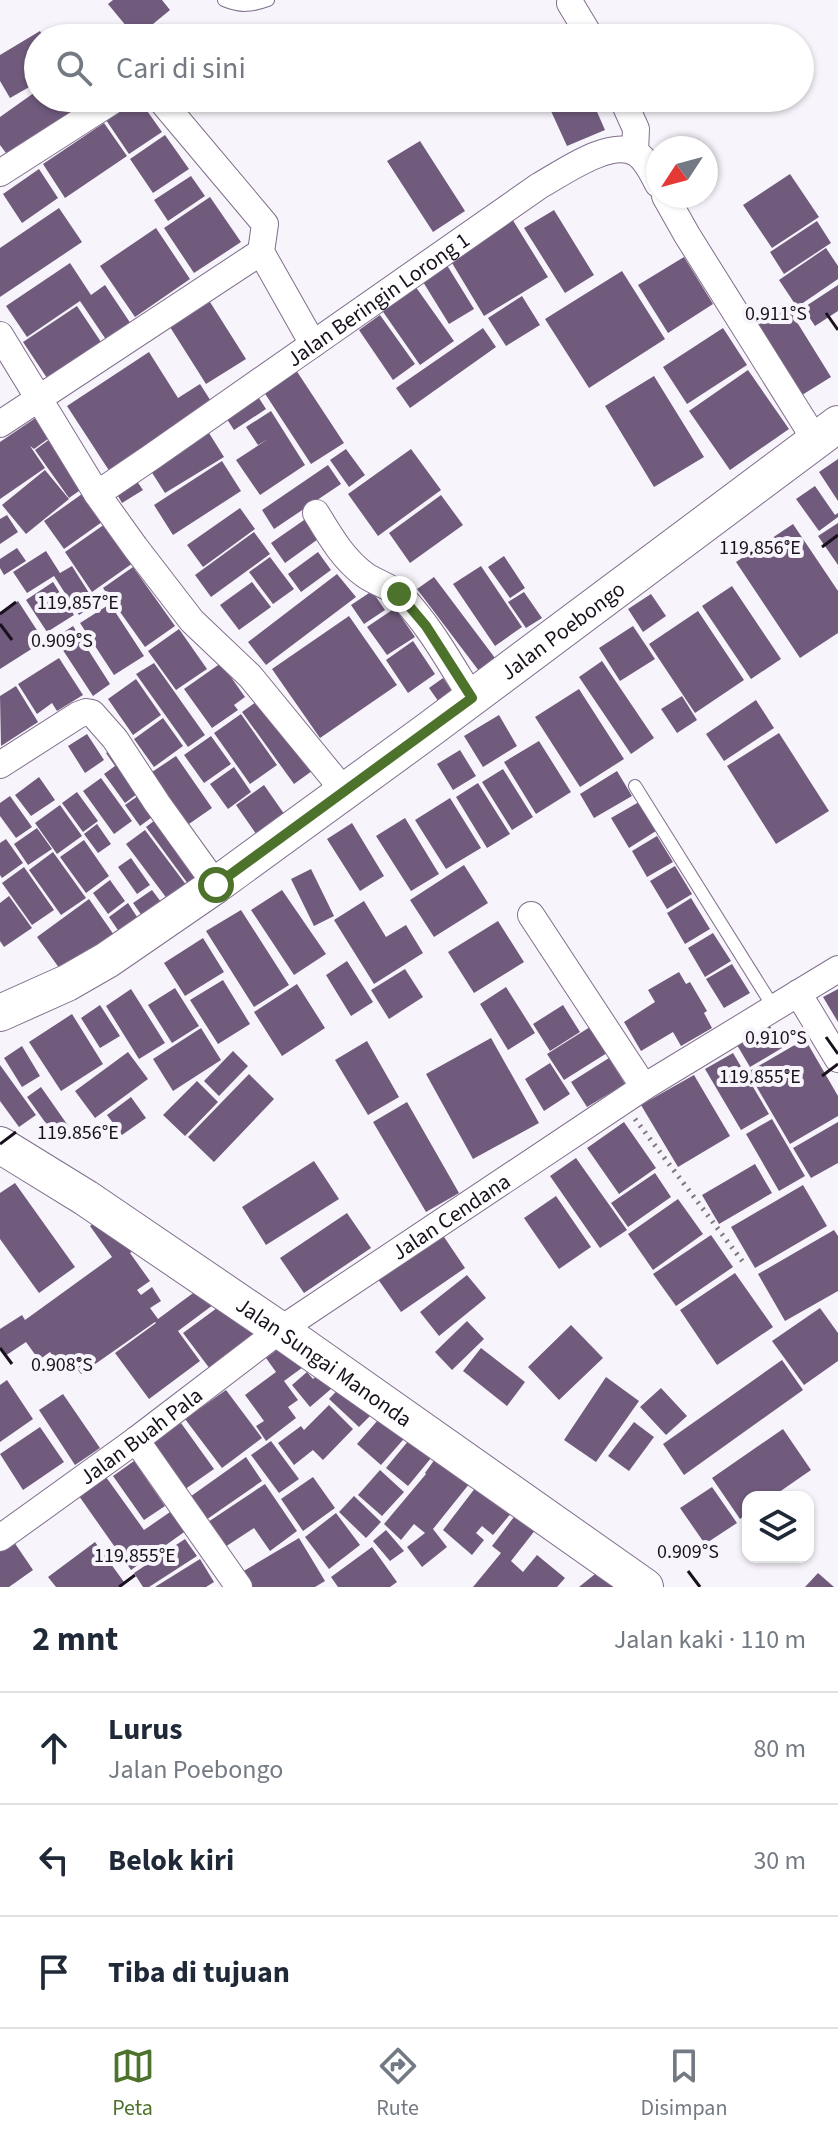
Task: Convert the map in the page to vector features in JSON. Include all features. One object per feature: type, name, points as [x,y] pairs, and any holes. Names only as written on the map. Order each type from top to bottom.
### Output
[{"type":"main road","name":"Jalan Poebongo","points":[[0,1013],[67,983],[107,960],[216,885],[827,432]]},
{"type":"main road","name":"Jalan Sungai Manonda","points":[[0,1145],[86,1198],[280,1330],[645,1587]]},
{"type":"street","points":[[570,3],[583,24]]},
{"type":"street","points":[[0,173],[95,112]]},
{"type":"street","points":[[171,112],[265,224],[261,252],[313,344]]},
{"type":"street","points":[[630,112],[636,129],[635,152],[646,164]]},
{"type":"street","name":"Jalan Beringin Lorong 1","points":[[97,494],[539,186],[603,153],[618,150],[635,152]]},
{"type":"street","points":[[672,208],[687,235],[827,432]]},
{"type":"street","points":[[0,424],[261,252]]},
{"type":"street","points":[[0,335],[97,494],[192,621],[250,676],[345,792]]},
{"type":"street","points":[[316,513],[351,564],[399,594],[408,604],[426,626],[472,698]]},
{"type":"street","points":[[0,765],[78,715],[92,713],[115,739],[216,885]]},
{"type":"street","points":[[531,915],[644,1087]]},
{"type":"street","name":"Jalan Cendana","points":[[280,1330],[644,1087],[838,969]]},
{"type":"street","points":[[798,993],[838,1059]]},
{"type":"street","name":"Jalan Buah Pala","points":[[0,1538],[136,1440],[280,1330]]},
{"type":"street","points":[[136,1440],[239,1587]]},
{"type":"lane","points":[[224,0],[236,5],[254,5],[268,0]]},
{"type":"lane","points":[[635,786],[774,1008]]},
{"type":"path","points":[[622,1102],[743,1262]]},
{"type":"building","points":[[113,0],[162,0],[170,10],[153,24],[124,24],[108,4]]},
{"type":"building","points":[[24,41],[24,90],[10,98],[0,81],[0,55]]},
{"type":"building","points":[[24,100],[24,112],[75,112],[9,157],[0,145],[0,117]]},
{"type":"building","points":[[118,112],[148,112],[162,132],[129,154],[106,120]]},
{"type":"building","points":[[551,112],[597,112],[605,130],[567,146]]},
{"type":"building","points":[[104,123],[127,156],[65,198],[43,164]]},
{"type":"building","points":[[165,135],[189,169],[153,193],[130,159]]},
{"type":"building","points":[[420,141],[465,211],[433,232],[387,161]]},
{"type":"building","points":[[39,169],[58,198],[22,223],[3,194]]},
{"type":"building","points":[[790,174],[819,217],[772,248],[743,205]]},
{"type":"building","points":[[191,176],[205,196],[168,221],[154,200]]},
{"type":"building","points":[[210,197],[241,242],[194,273],[164,228]]},
{"type":"building","points":[[59,208],[82,242],[0,297],[0,248]]},
{"type":"building","points":[[554,210],[594,275],[565,293],[524,228]]},
{"type":"building","points":[[509,214],[548,277],[484,316],[446,253]]},
{"type":"building","points":[[817,221],[831,243],[784,274],[770,252]]},
{"type":"building","points":[[156,228],[190,279],[135,317],[100,266]]},
{"type":"building","points":[[826,248],[838,266],[838,279],[797,307],[779,280]]},
{"type":"building","points":[[684,257],[713,304],[668,333],[638,285]]},
{"type":"building","points":[[445,262],[474,309],[449,324],[420,277]]},
{"type":"building","points":[[70,263],[91,295],[105,285],[133,327],[109,344],[80,301],[27,337],[6,306]]},
{"type":"building","points":[[622,271],[665,339],[589,388],[545,319]]},
{"type":"building","points":[[413,283],[454,341],[420,365],[379,306]]},
{"type":"building","points":[[838,285],[838,311],[815,326],[803,308]]},
{"type":"building","points":[[522,296],[540,325],[506,346],[488,318]]},
{"type":"building","points":[[210,302],[246,359],[206,384],[170,327]]},
{"type":"building","points":[[77,306],[103,345],[49,381],[23,342]]},
{"type":"building","points":[[787,306],[831,377],[802,395],[758,325]]},
{"type":"building","points":[[380,315],[415,364],[393,380],[359,330]]},
{"type":"building","points":[[483,328],[496,347],[410,408],[396,388]]},
{"type":"building","points":[[723,328],[747,365],[687,404],[663,367]]},
{"type":"building","points":[[149,352],[178,398],[200,384],[214,406],[110,472],[67,406]]},
{"type":"building","points":[[294,367],[344,443],[311,464],[262,389]]},
{"type":"building","points":[[748,370],[789,429],[730,470],[689,411]]},
{"type":"building","points":[[654,376],[704,457],[654,487],[605,406]]},
{"type":"building","points":[[255,392],[266,409],[234,430],[223,413]]},
{"type":"building","points":[[271,411],[305,465],[260,495],[236,460],[268,439],[258,445],[246,427]]},
{"type":"building","points":[[37,417],[52,436],[34,449],[30,446],[45,468],[0,499],[0,442]]},
{"type":"building","points":[[204,425],[224,457],[165,493],[149,468]]},
{"type":"building","points":[[54,436],[89,484],[69,498],[35,450]]},
{"type":"building","points":[[346,449],[365,475],[349,487],[330,460]]},
{"type":"building","points":[[411,449],[441,490],[378,536],[348,494]]},
{"type":"building","points":[[838,459],[838,501],[819,472]]},
{"type":"building","points":[[222,461],[241,491],[173,535],[154,505]]},
{"type":"building","points":[[328,465],[341,484],[274,529],[262,510]]},
{"type":"building","points":[[45,470],[69,499],[26,534],[2,505]]},
{"type":"building","points":[[134,477],[143,490],[122,503],[114,489]]},
{"type":"building","points":[[815,486],[835,515],[838,513],[838,517],[819,531],[796,499]]},
{"type":"building","points":[[82,494],[102,522],[64,549],[44,521]]},
{"type":"building","points":[[441,495],[463,525],[410,563],[389,533]]},
{"type":"building","points":[[240,508],[255,529],[203,567],[187,545]]},
{"type":"building","points":[[7,515],[18,532],[0,544],[0,519]]},
{"type":"building","points":[[307,518],[321,537],[285,563],[271,543]]},
{"type":"building","points":[[838,523],[838,565],[818,536]]},
{"type":"building","points":[[105,524],[133,563],[92,592],[65,552]]},
{"type":"building","points":[[793,524],[838,591],[838,633],[800,658],[736,562]]},
{"type":"building","points":[[254,532],[270,554],[211,597],[195,575]]},
{"type":"building","points":[[17,548],[26,561],[4,575],[0,559]]},
{"type":"building","points":[[46,551],[60,573],[72,566],[96,604],[79,615],[54,576],[27,593],[13,572]]},
{"type":"building","points":[[318,552],[331,570],[301,592],[288,574]]},
{"type":"building","points":[[504,556],[525,588],[510,598],[488,567]]},
{"type":"building","points":[[270,557],[294,589],[273,604],[249,572]]},
{"type":"building","points":[[481,566],[522,627],[495,646],[453,584]]},
{"type":"building","points":[[133,567],[175,626],[145,647],[103,588]]},
{"type":"building","points":[[337,574],[356,597],[266,665],[248,642]]},
{"type":"building","points":[[434,577],[495,658],[479,671],[417,589]]},
{"type":"building","points":[[53,582],[74,615],[47,632],[26,600]]},
{"type":"building","points":[[252,582],[271,607],[239,630],[220,605]]},
{"type":"building","points":[[732,586],[781,659],[751,679],[702,606]]},
{"type":"building","points":[[372,591],[385,610],[364,624],[351,605]]},
{"type":"building","points":[[524,592],[542,618],[526,628],[508,602]]},
{"type":"building","points":[[651,594],[666,616],[643,632],[628,609]]},
{"type":"building","points":[[18,601],[44,641],[0,669],[0,612]]},
{"type":"building","points":[[110,604],[144,656],[114,675],[80,623]]},
{"type":"building","points":[[395,608],[415,637],[387,655],[367,627]]},
{"type":"building","points":[[698,611],[744,680],[695,713],[649,644]]},
{"type":"building","points":[[349,616],[397,685],[320,738],[272,669]]},
{"type":"building","points":[[73,626],[110,684],[93,696],[55,638]]},
{"type":"building","points":[[633,626],[655,659],[620,681],[599,648]]},
{"type":"building","points":[[179,629],[207,669],[176,690],[148,651]]},
{"type":"building","points":[[413,641],[435,674],[408,693],[386,660]]},
{"type":"building","points":[[59,658],[83,695],[57,711],[52,703],[37,714],[18,684]]},
{"type":"building","points":[[602,661],[654,738],[631,754],[579,677]]},
{"type":"building","points":[[154,663],[205,735],[188,747],[136,674]]},
{"type":"building","points":[[221,663],[245,697],[234,705],[238,710],[212,728],[184,689]]},
{"type":"building","points":[[443,678],[455,695],[441,705],[429,688]]},
{"type":"building","points":[[136,679],[161,715],[133,735],[108,699]]},
{"type":"building","points":[[16,686],[38,722],[1,746],[0,696]]},
{"type":"building","points":[[579,689],[624,759],[580,787],[535,717]]},
{"type":"building","points":[[682,696],[697,720],[677,733],[661,709]]},
{"type":"building","points":[[260,699],[312,771],[294,784],[242,712]]},
{"type":"building","points":[[756,700],[774,728],[724,761],[706,734]]},
{"type":"building","points":[[241,714],[277,765],[250,784],[214,733]]},
{"type":"building","points":[[499,715],[517,746],[483,767],[464,736]]},
{"type":"building","points":[[163,718],[183,746],[154,767],[134,739]]},
{"type":"building","points":[[779,733],[829,811],[776,844],[727,766]]},
{"type":"building","points":[[87,734],[104,760],[85,773],[68,746]]},
{"type":"building","points":[[211,736],[231,764],[204,783],[184,755]]},
{"type":"building","points":[[539,741],[571,792],[536,814],[504,762]]},
{"type":"building","points":[[118,744],[145,788],[125,803],[104,774],[115,766],[106,753]]},
{"type":"building","points":[[460,750],[476,776],[453,790],[437,764]]},
{"type":"building","points":[[176,756],[212,808],[186,826],[149,774]]},
{"type":"building","points":[[234,767],[251,792],[228,809],[210,784]]},
{"type":"building","points":[[503,769],[533,817],[512,830],[482,782]]},
{"type":"building","points":[[617,771],[632,796],[594,818],[580,794]]},
{"type":"building","points":[[39,777],[55,800],[31,816],[15,795]]},
{"type":"building","points":[[101,778],[132,821],[114,834],[83,791]]},
{"type":"building","points":[[478,783],[510,834],[487,848],[456,797]]},
{"type":"building","points":[[264,785],[287,818],[259,838],[236,805]]},
{"type":"building","points":[[145,791],[159,812],[140,826],[125,805]]},
{"type":"building","points":[[77,792],[98,821],[83,832],[62,803]]},
{"type":"building","points":[[10,796],[32,827],[16,838],[0,816],[0,803]]},
{"type":"building","points":[[450,798],[481,848],[446,869],[415,820]]},
{"type":"building","points":[[639,802],[656,831],[629,848],[611,818]]},
{"type":"building","points":[[60,805],[82,836],[57,854],[35,823]]},
{"type":"building","points":[[163,814],[208,875],[191,888],[146,827]]},
{"type":"building","points":[[405,818],[439,874],[411,891],[376,836]]},
{"type":"building","points":[[352,823],[384,876],[360,891],[327,839]]},
{"type":"building","points":[[97,824],[111,844],[98,853],[84,834]]},
{"type":"building","points":[[37,828],[52,849],[28,865],[14,844]]},
{"type":"building","points":[[145,830],[187,886],[168,900],[126,844]]},
{"type":"building","points":[[657,836],[673,862],[647,877],[632,851]]},
{"type":"building","points":[[6,839],[23,863],[2,878],[0,843]]},
{"type":"building","points":[[84,840],[109,876],[86,893],[60,857]]},
{"type":"building","points":[[53,852],[86,898],[61,915],[29,870]]},
{"type":"building","points":[[131,858],[150,885],[137,894],[118,867]]},
{"type":"building","points":[[464,865],[488,903],[434,937],[410,900]]},
{"type":"building","points":[[675,866],[692,894],[667,909],[650,881]]},
{"type":"building","points":[[24,867],[54,910],[32,925],[2,883]]},
{"type":"building","points":[[311,869],[334,916],[314,926],[291,879]]},
{"type":"building","points":[[110,880],[125,901],[108,914],[93,893]]},
{"type":"building","points":[[152,890],[164,906],[145,920],[133,903]]},
{"type":"building","points":[[282,890],[326,954],[294,975],[251,910]]},
{"type":"building","points":[[9,896],[32,928],[4,947],[0,941],[0,903]]},
{"type":"building","points":[[691,898],[710,929],[685,944],[667,913]]},
{"type":"building","points":[[89,899],[114,935],[62,972],[37,937]]},
{"type":"building","points":[[364,901],[386,937],[406,925],[423,953],[374,984],[334,920]]},
{"type":"building","points":[[128,903],[141,923],[122,936],[109,917]]},
{"type":"building","points":[[241,910],[289,985],[254,1007],[206,931]]},
{"type":"building","points":[[498,921],[524,962],[474,993],[448,952]]},
{"type":"building","points":[[713,933],[731,961],[705,977],[688,948]]},
{"type":"building","points":[[203,938],[224,972],[185,996],[164,963]]},
{"type":"building","points":[[347,961],[373,1002],[351,1016],[326,975]]},
{"type":"building","points":[[732,964],[750,993],[724,1008],[706,979]]},
{"type":"building","points":[[405,969],[423,997],[389,1019],[371,990]]},
{"type":"building","points":[[679,972],[686,984],[690,982],[707,1011],[704,1013],[712,1028],[681,1046],[673,1032],[641,1051],[624,1022],[655,1002],[648,990]]},
{"type":"building","points":[[223,980],[250,1024],[218,1044],[190,1000]]},
{"type":"building","points":[[297,984],[325,1028],[282,1056],[254,1012]]},
{"type":"building","points":[[506,987],[535,1033],[508,1050],[480,1004]]},
{"type":"building","points":[[175,988],[199,1026],[172,1043],[148,1005]]},
{"type":"building","points":[[131,989],[165,1043],[139,1059],[106,1006]]},
{"type":"building","points":[[838,989],[838,1022],[823,997]]},
{"type":"building","points":[[100,1005],[120,1036],[100,1048],[81,1018]]},
{"type":"building","points":[[563,1005],[580,1032],[550,1051],[533,1024]]},
{"type":"building","points":[[72,1014],[103,1064],[61,1091],[29,1042]]},
{"type":"building","points":[[770,1026],[782,1048],[750,1067],[737,1045]]},
{"type":"building","points":[[590,1027],[607,1053],[564,1080],[547,1054]]},
{"type":"building","points":[[201,1028],[221,1060],[173,1091],[153,1059]]},
{"type":"building","points":[[491,1038],[539,1123],[473,1159],[426,1074]]},
{"type":"building","points":[[805,1039],[838,1096],[838,1116],[790,1144],[748,1072]]},
{"type":"building","points":[[367,1041],[399,1097],[368,1115],[335,1060]]},
{"type":"building","points":[[22,1046],[40,1076],[22,1087],[4,1058]]},
{"type":"building","points":[[233,1051],[248,1066],[219,1096],[204,1081]]},
{"type":"building","points":[[128,1052],[148,1079],[95,1118],[75,1091]]},
{"type":"building","points":[[733,1053],[769,1114],[741,1130],[705,1069]]},
{"type":"building","points":[[609,1058],[625,1084],[587,1107],[571,1082]]},
{"type":"building","points":[[550,1063],[570,1094],[544,1111],[525,1079]]},
{"type":"building","points":[[0,1065],[36,1115],[19,1127],[0,1101]]},
{"type":"building","points":[[249,1074],[274,1099],[214,1162],[188,1137]]},
{"type":"building","points":[[694,1075],[730,1136],[678,1167],[641,1105]]},
{"type":"building","points":[[197,1081],[218,1102],[185,1136],[163,1115]]},
{"type":"building","points":[[41,1087],[69,1127],[55,1136],[27,1097]]},
{"type":"building","points":[[131,1097],[146,1118],[122,1135],[107,1115]]},
{"type":"building","points":[[407,1102],[459,1193],[426,1212],[373,1122]]},
{"type":"building","points":[[772,1119],[805,1176],[779,1191],[746,1134]]},
{"type":"building","points":[[624,1122],[656,1168],[619,1194],[587,1148]]},
{"type":"building","points":[[838,1122],[838,1163],[811,1178],[793,1148]]},
{"type":"building","points":[[576,1158],[627,1230],[600,1248],[550,1176]]},
{"type":"building","points":[[314,1161],[339,1199],[266,1245],[242,1207]]},
{"type":"building","points":[[755,1164],[772,1193],[719,1224],[702,1195]]},
{"type":"building","points":[[655,1173],[671,1197],[628,1227],[611,1203]]},
{"type":"building","points":[[15,1183],[75,1267],[39,1293],[0,1239],[0,1193]]},
{"type":"building","points":[[803,1185],[827,1226],[755,1268],[731,1227]]},
{"type":"building","points":[[556,1196],[591,1247],[559,1269],[524,1218]]},
{"type":"building","points":[[678,1199],[703,1234],[653,1270],[628,1234]]},
{"type":"building","points":[[347,1213],[371,1248],[304,1293],[280,1258]]},
{"type":"building","points":[[106,1214],[145,1241],[130,1253],[150,1281],[137,1290],[141,1295],[152,1287],[161,1301],[150,1308],[158,1319],[204,1285],[217,1302],[178,1331],[200,1361],[149,1399],[115,1353],[155,1322],[81,1374],[72,1362],[63,1369],[50,1352],[39,1360],[26,1342],[5,1356],[0,1349],[0,1329],[22,1315],[25,1320],[112,1257],[90,1226]]},
{"type":"building","points":[[834,1230],[838,1236],[838,1291],[785,1321],[758,1274]]},
{"type":"building","points":[[440,1231],[465,1268],[401,1312],[375,1275]]},
{"type":"building","points":[[711,1235],[733,1267],[676,1306],[653,1274]]},
{"type":"building","points":[[735,1273],[773,1327],[717,1365],[680,1310]]},
{"type":"building","points":[[467,1275],[486,1298],[439,1336],[420,1312]]},
{"type":"building","points":[[232,1297],[260,1336],[213,1373],[183,1333]]},
{"type":"building","points":[[820,1308],[838,1333],[838,1361],[804,1385],[772,1341]]},
{"type":"building","points":[[467,1321],[484,1339],[452,1370],[435,1352]]},
{"type":"building","points":[[571,1325],[603,1358],[559,1400],[528,1367]]},
{"type":"building","points":[[292,1339],[310,1362],[284,1381],[298,1400],[288,1407],[296,1418],[266,1441],[256,1426],[264,1421],[245,1395],[276,1372],[266,1358]]},
{"type":"building","points":[[481,1348],[525,1382],[507,1406],[463,1371]]},
{"type":"building","points":[[782,1360],[803,1390],[684,1475],[663,1444]]},
{"type":"building","points":[[325,1368],[338,1383],[310,1407],[292,1385],[307,1372],[313,1379]]},
{"type":"building","points":[[606,1377],[639,1401],[596,1462],[564,1440]]},
{"type":"building","points":[[348,1379],[378,1408],[359,1427],[329,1399]]},
{"type":"building","points":[[7,1380],[33,1419],[0,1442],[0,1385]]},
{"type":"building","points":[[661,1388],[687,1416],[666,1435],[640,1407]]},
{"type":"building","points":[[226,1390],[262,1438],[222,1468],[185,1419]]},
{"type":"building","points":[[63,1394],[100,1448],[75,1465],[39,1410]]},
{"type":"building","points":[[329,1405],[353,1429],[323,1460],[313,1450],[294,1465],[278,1443],[301,1426],[304,1430]]},
{"type":"building","points":[[385,1412],[409,1433],[381,1465],[357,1444]]},
{"type":"building","points":[[634,1422],[654,1437],[629,1471],[608,1456]]},
{"type":"building","points":[[181,1423],[214,1469],[181,1492],[148,1446]]},
{"type":"building","points":[[40,1427],[64,1462],[23,1490],[0,1454]]},
{"type":"building","points":[[783,1429],[811,1470],[781,1491],[742,1491],[740,1519],[712,1478]]},
{"type":"building","points":[[414,1434],[436,1452],[408,1486],[386,1468]]},
{"type":"building","points":[[271,1441],[299,1479],[279,1493],[251,1455]]},
{"type":"building","points":[[440,1452],[474,1478],[433,1529],[447,1547],[422,1567],[407,1547],[425,1533],[414,1524],[401,1540],[384,1524],[426,1474]]},
{"type":"building","points":[[246,1457],[262,1481],[203,1522],[187,1499]]},
{"type":"building","points":[[134,1461],[165,1506],[144,1520],[113,1476]]},
{"type":"building","points":[[380,1470],[404,1492],[382,1516],[358,1495]]},
{"type":"building","points":[[106,1477],[144,1530],[173,1510],[187,1530],[131,1570],[79,1496]]},
{"type":"building","points":[[313,1477],[335,1508],[303,1531],[281,1499]]},
{"type":"building","points":[[479,1483],[513,1511],[493,1535],[482,1526],[476,1533],[484,1540],[472,1555],[443,1530]]},
{"type":"building","points":[[265,1484],[297,1531],[270,1551],[254,1528],[225,1547],[208,1522]]},
{"type":"building","points":[[712,1487],[737,1523],[705,1544],[680,1508]]},
{"type":"building","points":[[354,1496],[381,1522],[366,1538],[339,1512]]},
{"type":"building","points":[[520,1509],[540,1524],[511,1561],[523,1572],[537,1555],[565,1578],[557,1587],[473,1587],[501,1553],[492,1546]]},
{"type":"building","points":[[336,1513],[360,1545],[329,1569],[305,1537]]},
{"type":"building","points":[[386,1530],[404,1551],[390,1561],[373,1541]]},
{"type":"building","points":[[299,1538],[325,1581],[315,1587],[251,1587],[242,1572]]},
{"type":"building","points":[[185,1539],[197,1556],[149,1587],[143,1587],[134,1573]]},
{"type":"building","points":[[14,1542],[33,1570],[9,1587],[0,1587],[0,1551]]},
{"type":"building","points":[[95,1542],[124,1582],[118,1587],[56,1587],[48,1577]]},
{"type":"building","points":[[372,1547],[397,1582],[390,1587],[338,1587],[331,1577]]},
{"type":"building","points":[[200,1559],[214,1582],[206,1587],[155,1587]]},
{"type":"building","points":[[600,1570],[614,1587],[579,1587]]},
{"type":"building","points":[[818,1573],[834,1587],[805,1587]]},
{"type":"route","points":[[216,885],[472,698],[426,626],[399,594]]}]
